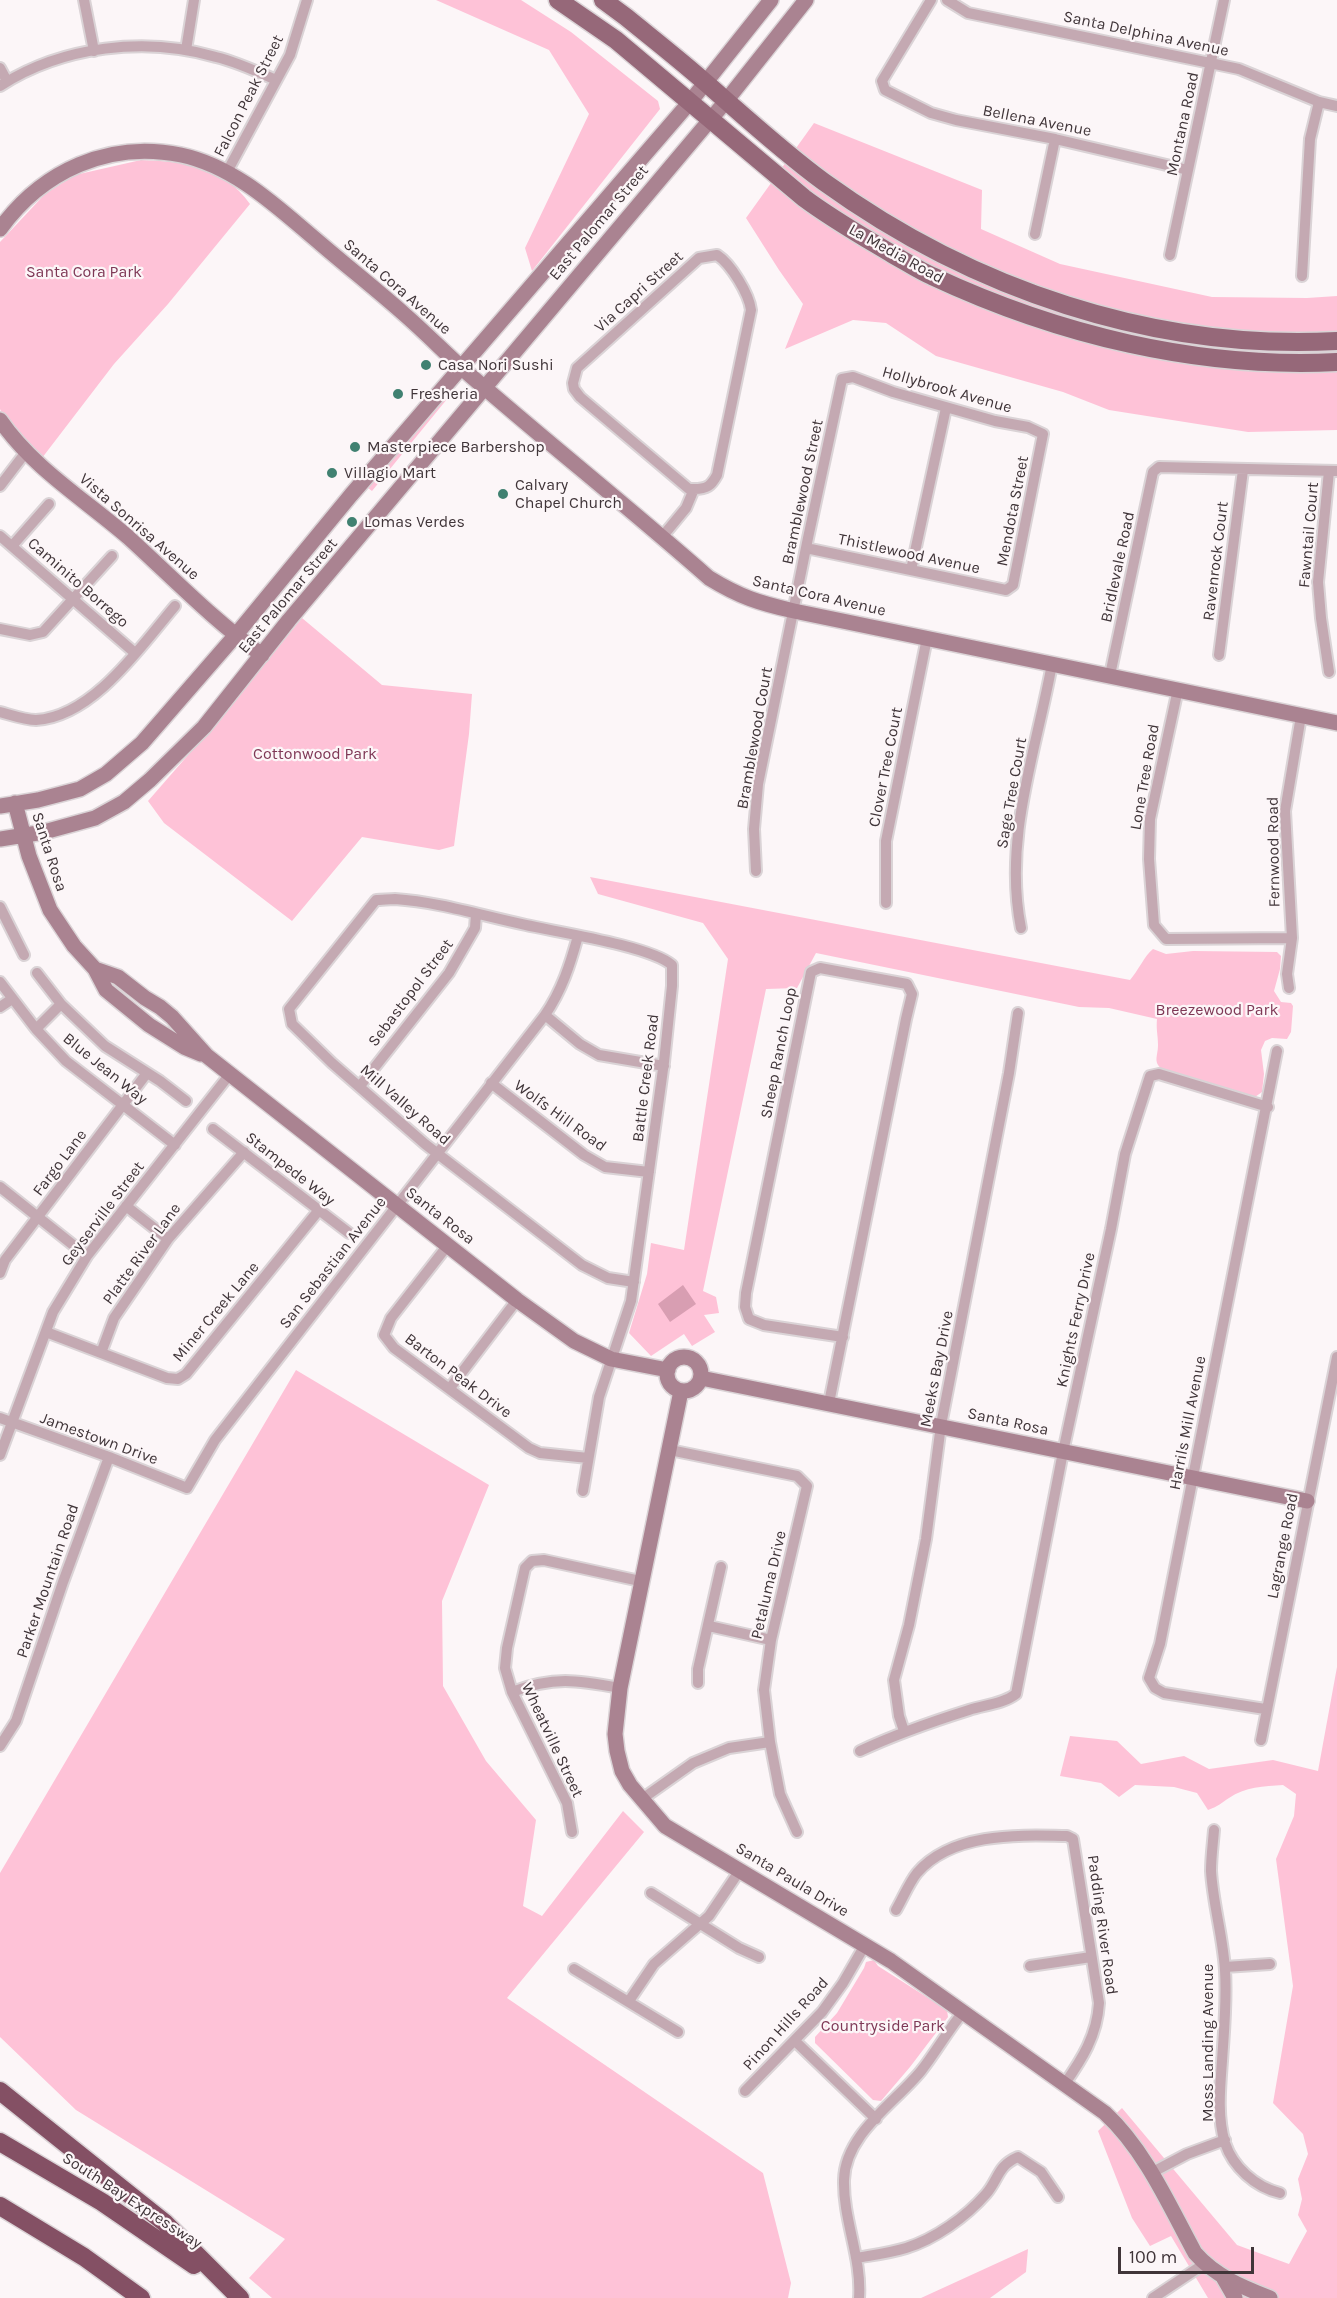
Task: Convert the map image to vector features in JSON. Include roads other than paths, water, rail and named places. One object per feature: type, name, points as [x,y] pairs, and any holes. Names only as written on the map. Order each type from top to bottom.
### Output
[{"type":"highway","points":[[0,2091],[165,2223],[240,2298]]},
{"type":"highway","name":"South Bay Expressway","points":[[0,2142],[132,2221],[240,2298]]},
{"type":"highway","points":[[0,2206],[54,2238],[141,2298]]},
{"type":"highway","points":[[0,2217],[112,2277]]},
{"type":"main road","name":"La Media Road","points":[[558,0],[616,40],[804,198],[835,220],[931,276],[1030,316],[1148,349],[1197,356],[1300,364],[1337,362]]},
{"type":"main road","name":"La Media Road","points":[[603,0],[822,181],[891,226],[966,267],[1037,297],[1115,319],[1199,335],[1252,341],[1307,343],[1337,341]]},
{"type":"street","points":[[84,0],[94,51]]},
{"type":"street","points":[[186,50],[194,0]]},
{"type":"street","name":"Falcon Peak Street","points":[[227,172],[290,56],[307,0]]},
{"type":"street","name":"East Palomar Street","points":[[8,804],[38,800],[80,789],[106,774],[142,742],[235,636],[351,495],[690,102],[771,0]]},
{"type":"street","name":"East Palomar Street","points":[[0,839],[44,832],[95,818],[124,802],[204,727],[484,388],[726,101],[806,0]]},
{"type":"street","name":"Bellena Avenue","points":[[931,0],[898,58],[884,75],[882,81],[885,90],[932,113],[956,120],[1055,139],[1188,170]]},
{"type":"street","name":"Santa Delphina Avenue","points":[[946,0],[968,12],[1239,69],[1318,102],[1337,106]]},
{"type":"street","name":"Montana Road","points":[[1170,255],[1224,0]]},
{"type":"street","points":[[0,69],[4,84],[54,61],[94,51],[141,47],[186,50],[239,64],[276,80]]},
{"type":"street","points":[[1302,276],[1310,139],[1318,102]]},
{"type":"street","points":[[1035,234],[1055,139]]},
{"type":"street","name":"Santa Cora Avenue","points":[[0,229],[22,202],[43,184],[68,169],[96,158],[122,152],[182,155],[227,172],[279,208],[404,314],[484,388],[709,578],[735,594],[755,603],[1337,723]]},
{"type":"street","name":"Via Capri Street","points":[[717,255],[724,260],[750,300],[751,310],[717,475],[712,485],[705,489],[694,489],[689,489],[580,397],[573,383],[577,368],[699,258],[717,255]]},
{"type":"street","name":"Hollybrook Avenue","points":[[842,379],[853,377],[946,408],[1028,427],[1043,434]]},
{"type":"street","name":"Bramblewood Street","points":[[794,611],[842,379]]},
{"type":"street","points":[[911,570],[946,408]]},
{"type":"street","name":"Vista Sonrisa Avenue","points":[[0,420],[26,452],[127,536],[235,636],[262,655]]},
{"type":"street","name":"Mendota Street","points":[[1006,590],[1013,585],[1043,434]]},
{"type":"street","points":[[0,486],[26,452]]},
{"type":"street","name":"Bridlevale Road","points":[[1110,675],[1153,472],[1159,467],[1243,470]]},
{"type":"street","points":[[1243,470],[1333,471]]},
{"type":"street","name":"Ravenrock Court","points":[[1219,655],[1243,470]]},
{"type":"street","name":"Fawntail Court","points":[[1329,672],[1318,582],[1333,471]]},
{"type":"street","points":[[662,537],[686,508],[694,489]]},
{"type":"street","points":[[12,546],[49,504]]},
{"type":"street","name":"Caminito Borrego","points":[[0,536],[135,652]]},
{"type":"street","name":"Thistlewood Avenue","points":[[806,548],[1006,590]]},
{"type":"street","points":[[0,629],[30,635],[43,632],[112,556]]},
{"type":"street","points":[[0,712],[35,720],[67,711],[97,695],[175,606]]},
{"type":"street","name":"Bramblewood Court","points":[[756,871],[754,829],[758,784],[794,611]]},
{"type":"street","name":"Clover Tree Court","points":[[886,903],[886,841],[927,638]]},
{"type":"street","name":"Sage Tree Court","points":[[1021,928],[1014,879],[1016,838],[1052,664]]},
{"type":"street","name":"Lone Tree Road","points":[[1178,690],[1150,819],[1149,859],[1154,925],[1166,939],[1292,938]]},
{"type":"street","name":"Fernwood Road","points":[[1289,988],[1287,974],[1292,938],[1285,811],[1301,716]]},
{"type":"street","name":"Santa Rosa","points":[[8,804],[23,835],[37,882],[50,910],[74,946],[95,969],[106,990],[128,1010],[184,1047],[207,1056]]},
{"type":"street","name":"Battle Creek Road","points":[[376,900],[394,899],[578,936],[645,953],[672,965],[664,1066],[634,1282],[626,1322],[611,1359],[600,1397],[583,1491]]},
{"type":"street","name":"Mill Valley Road","points":[[376,900],[289,1009],[292,1024],[332,1063],[438,1154],[582,1265],[608,1278],[634,1282]]},
{"type":"street","points":[[0,907],[24,956]]},
{"type":"street","name":"Sebastopol Street","points":[[360,1086],[449,972],[475,928],[476,914]]},
{"type":"street","name":"San Sebastian Avenue","points":[[186,1488],[208,1450],[545,1015],[565,980],[578,936]]},
{"type":"street","name":"Sheep Ranch Loop","points":[[829,1403],[843,1337],[912,994],[907,984],[820,968],[811,972],[748,1282],[745,1307],[749,1319],[764,1325],[843,1337]]},
{"type":"street","name":"Santa Rosa","points":[[95,969],[118,977],[144,998],[160,1007],[207,1056],[517,1300],[574,1341],[611,1359],[668,1370]]},
{"type":"street","points":[[37,973],[61,1004],[105,1046],[186,1101]]},
{"type":"street","name":"Blue Jean Way","points":[[0,982],[36,1029],[66,1060],[175,1145]]},
{"type":"street","points":[[0,1007],[12,999]]},
{"type":"street","points":[[36,1029],[61,1004]]},
{"type":"street","name":"Meeks Bay Drive","points":[[904,1731],[899,1716],[894,1680],[909,1625],[926,1539],[941,1425],[1009,1073],[1018,1013]]},
{"type":"street","points":[[545,1015],[577,1041],[599,1055],[664,1066]]},
{"type":"street","name":"Harrils Mill Avenue","points":[[1265,1709],[1164,1693],[1155,1688],[1149,1678],[1160,1644],[1278,1051]]},
{"type":"street","name":"Fargo Lane","points":[[0,1273],[5,1260],[147,1073]]},
{"type":"street","name":"Geyserville Street","points":[[0,1455],[54,1312],[87,1256],[230,1074]]},
{"type":"street","name":"Knights Ferry Drive","points":[[904,1731],[984,1705],[1008,1701],[1016,1694],[1063,1452],[1125,1154],[1150,1076],[1160,1074],[1268,1107]]},
{"type":"street","name":"Wolfs Hill Road","points":[[491,1083],[584,1155],[605,1167],[649,1172]]},
{"type":"street","name":"Stampede Way","points":[[213,1129],[349,1233]]},
{"type":"street","name":"Platte River Lane","points":[[101,1353],[114,1318],[168,1239],[243,1152]]},
{"type":"street","points":[[0,1187],[87,1256]]},
{"type":"street","points":[[126,1206],[168,1239]]},
{"type":"street","name":"Miner Creek Lane","points":[[46,1332],[167,1378],[178,1379],[186,1374],[319,1210]]},
{"type":"street","name":"Barton Peak Drive","points":[[448,1245],[391,1318],[384,1335],[394,1348],[529,1448],[540,1453],[588,1458]]},
{"type":"street","points":[[450,1388],[517,1300]]},
{"type":"street","name":"Lagrange Road","points":[[1261,1740],[1265,1709],[1337,1357]]},
{"type":"street","points":[[688,1358],[697,1363],[701,1378],[691,1390],[681,1391],[672,1386],[668,1370],[678,1359],[688,1358]]},
{"type":"street","name":"Santa Rosa","points":[[701,1378],[1308,1501]]},
{"type":"street","name":"Santa Paula Drive","points":[[681,1391],[640,1581],[620,1688],[615,1734],[622,1771],[630,1785],[665,1826],[866,1945],[964,2011],[1105,2113],[1121,2127],[1151,2173],[1195,2253],[1204,2264],[1223,2277],[1270,2298]]},
{"type":"street","name":"Jamestown Drive","points":[[0,1418],[109,1457],[186,1488]]},
{"type":"street","name":"Petaluma Drive","points":[[670,1450],[797,1476],[807,1486],[771,1640],[764,1690],[770,1742],[780,1794],[796,1832]]},
{"type":"street","name":"Parker Mountain Road","points":[[0,1746],[16,1721],[63,1582],[109,1457]]},
{"type":"street","name":"Wheatville Street","points":[[572,1832],[567,1803],[512,1692],[505,1668],[507,1648],[525,1568],[532,1561],[544,1560],[640,1581]]},
{"type":"street","points":[[698,1683],[698,1669],[721,1567]]},
{"type":"street","points":[[709,1626],[771,1640]]},
{"type":"street","points":[[512,1692],[548,1681],[568,1680],[620,1688]]},
{"type":"street","points":[[860,1750],[904,1731]]},
{"type":"street","points":[[642,1800],[693,1763],[729,1748],[770,1742]]},
{"type":"street","name":"Moss Landing Avenue","points":[[1214,1830],[1211,1870],[1225,1967],[1225,2015],[1220,2098],[1224,2140],[1230,2155],[1246,2174],[1257,2184],[1280,2193]]},
{"type":"street","name":"Padding River Road","points":[[897,1910],[917,1873],[936,1857],[955,1846],[965,1842],[996,1839],[1067,1836],[1073,1839],[1076,1846],[1098,1995],[1097,2023],[1088,2048],[1064,2085]]},
{"type":"street","points":[[629,2001],[654,1964],[719,1903],[740,1870]]},
{"type":"street","points":[[651,1893],[739,1948],[759,1957]]},
{"type":"street","name":"Pinon Hills Road","points":[[745,2091],[822,2012],[866,1945]]},
{"type":"street","points":[[1030,1966],[1091,1958]]},
{"type":"street","points":[[1225,1967],[1270,1964]]},
{"type":"street","points":[[574,1969],[678,2032]]},
{"type":"street","points":[[859,2298],[859,2271],[845,2203],[846,2166],[855,2144],[921,2071],[964,2011]]},
{"type":"street","points":[[795,2041],[876,2119]]},
{"type":"street","points":[[1151,2173],[1187,2154],[1224,2140]]},
{"type":"street","points":[[856,2258],[907,2248],[931,2237],[960,2218],[987,2193],[1006,2162],[1018,2157],[1041,2172],[1058,2197]]},
{"type":"street","points":[[1156,2297],[1204,2264]]},
{"type":"street","name":"Santa Paula Drive","points":[[1223,2277],[1235,2298]]},
{"type":"place","name":"Casa Nori Sushi","points":[[426,365]]},
{"type":"place","name":"Fresheria","points":[[398,394]]},
{"type":"place","name":"Masterpiece Barbershop","points":[[355,447]]},
{"type":"place","name":"Villagio Mart","points":[[332,473]]},
{"type":"place","name":"Calvary Chapel Church","points":[[503,494]]},
{"type":"place","name":"Lomas Verdes","points":[[352,522]]},
{"type":"park label","name":"Santa Cora Park","points":[[84,272]]},
{"type":"park label","name":"Cottonwood Park","points":[[315,754]]},
{"type":"park label","name":"Breezewood Park","points":[[1217,1010]]},
{"type":"park label","name":"Countryside Park","points":[[883,2026]]}]
